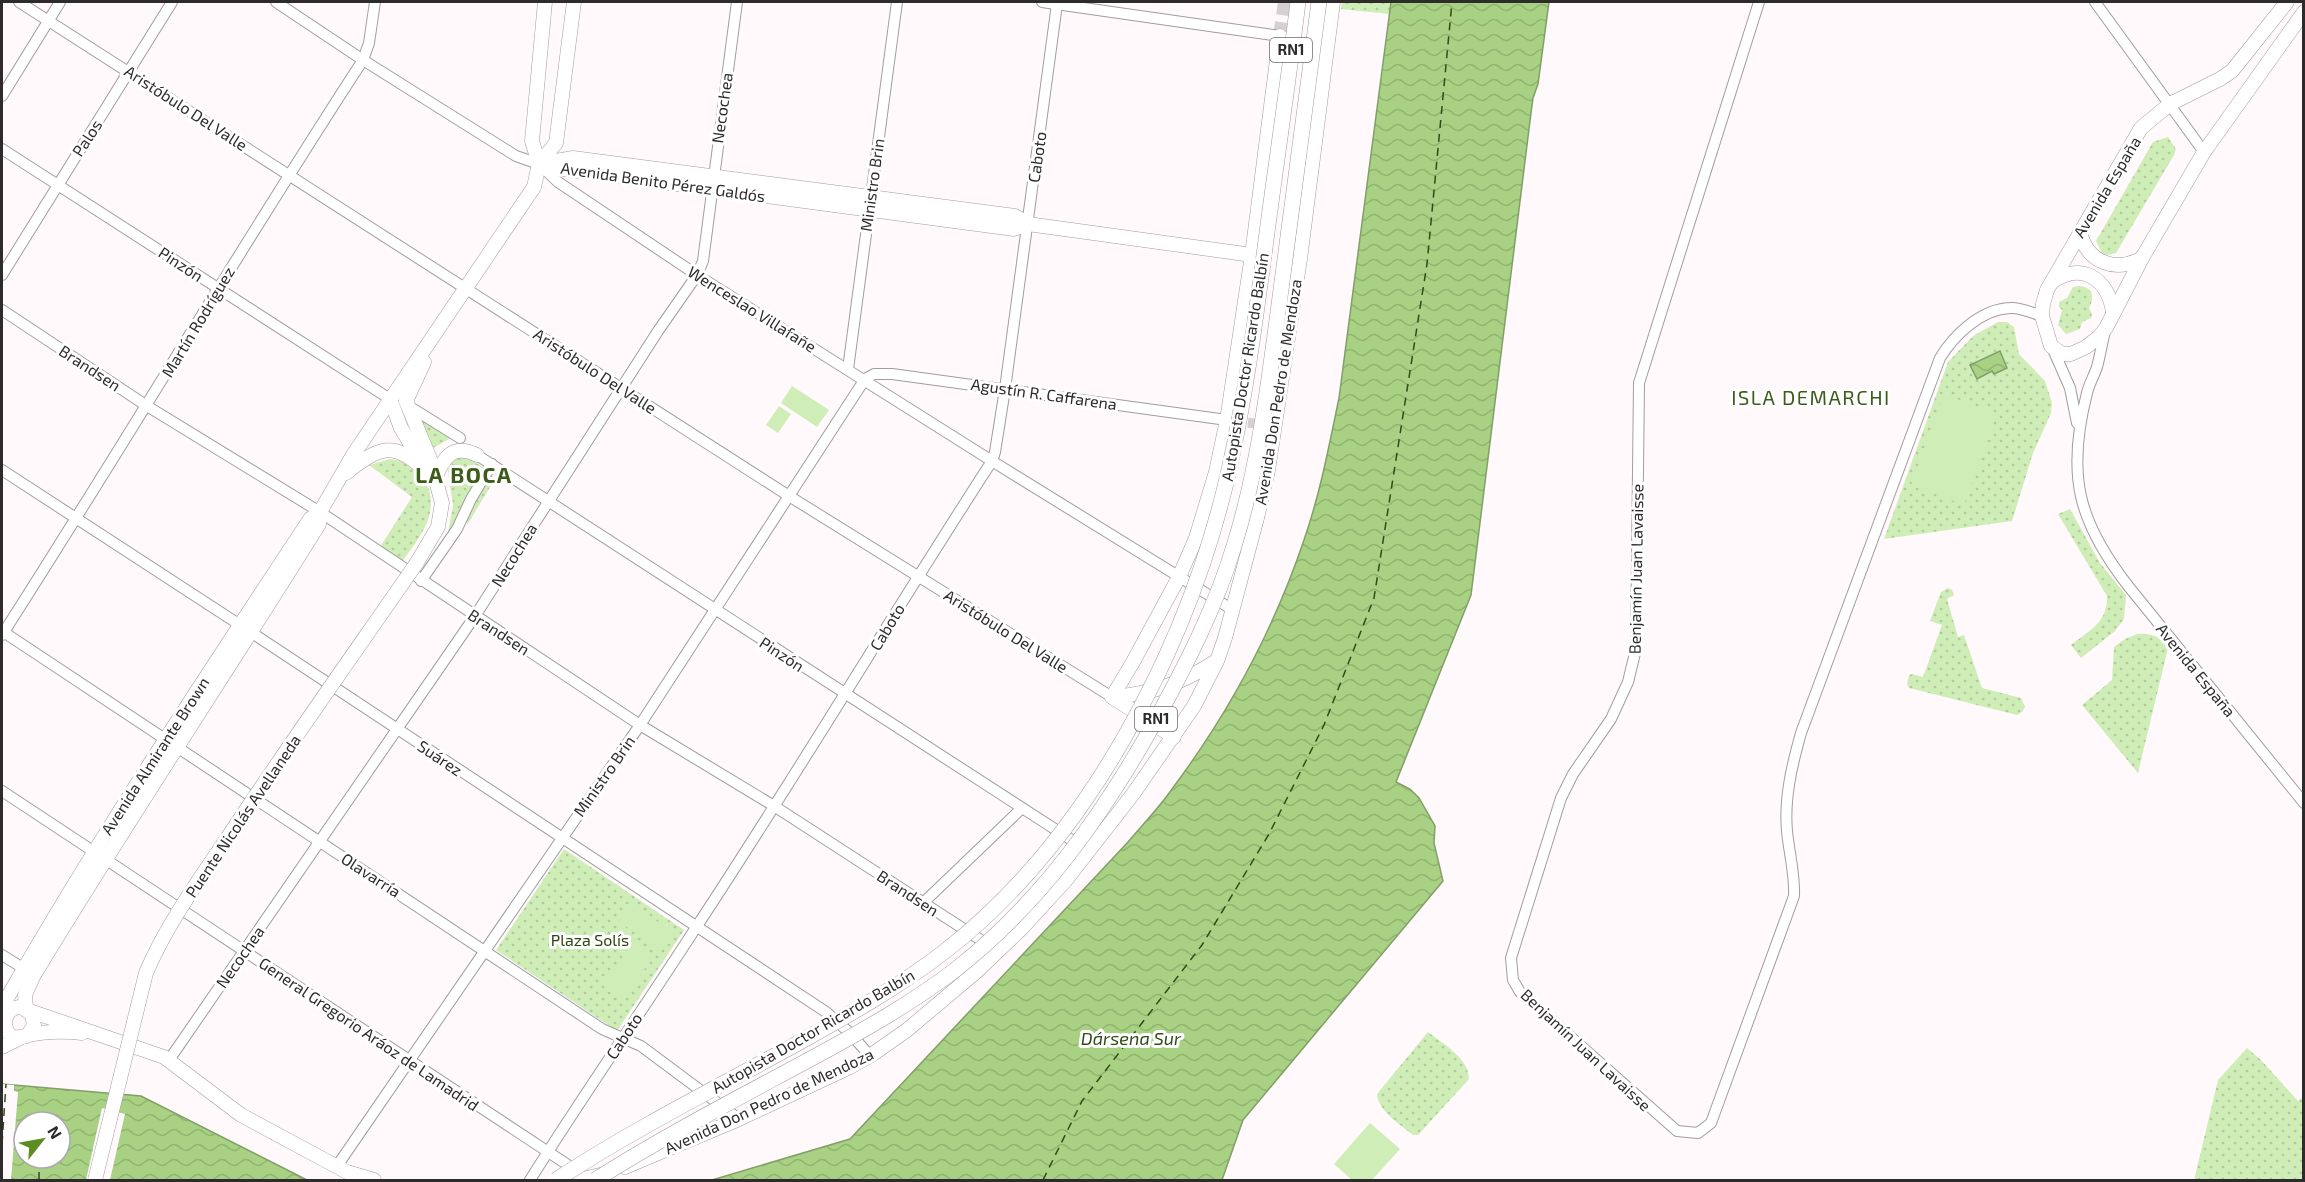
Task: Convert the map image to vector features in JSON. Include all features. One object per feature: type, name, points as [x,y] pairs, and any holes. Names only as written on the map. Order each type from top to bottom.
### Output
[{"type":"highway","points":[[1285,99],[1288,2]]},
{"type":"highway","name":"Autopista Doctor Ricardo Balbín","points":[[556,1180],[677,1108],[845,1017],[925,966],[970,932],[998,906],[1048,850],[1093,787],[1134,720],[1171,642],[1196,581],[1221,500],[1246,378],[1298,2]]},
{"type":"highway","name":"Autopista Doctor Ricardo Balbín","points":[[587,1180],[880,1020],[953,971],[1012,921],[1039,892],[1087,831],[1126,773],[1191,656],[1223,579],[1244,513],[1255,460],[1276,324],[1319,2]]},
{"type":"main road","points":[[539,164],[531,141],[545,2]]},
{"type":"main road","name":"Avenida Almirante Brown","points":[[4,1010],[100,854],[246,628],[310,519],[320,513],[353,455],[534,187],[539,164],[556,143],[574,2]]},
{"type":"main road","name":"Avenida Don Pedro de Mendoza","points":[[587,1180],[649,1158],[739,1119],[870,1056],[930,1011],[1022,928],[1066,880],[1174,737],[1194,706],[1217,661],[1233,610],[1257,518],[1276,425],[1333,2]]},
{"type":"main road","name":"Avenida España","points":[[2051,346],[2042,316],[2045,297],[2141,128],[2170,104],[2232,71],[2287,2]]},
{"type":"main road","name":"Avenida España","points":[[2106,328],[2142,258],[2204,152],[2304,12]]},
{"type":"main road","points":[[1112,697],[1179,577],[1208,503],[1227,420],[1252,255],[1280,36]]},
{"type":"main road","name":"Avenida Benito Pérez Galdós","points":[[539,164],[573,158],[712,181],[869,211],[1014,229],[1028,224]]},
{"type":"main road","name":"Avenida Benito Pérez Galdós","points":[[712,181],[871,197],[1015,216],[1028,224],[1252,255]]},
{"type":"main road","points":[[2080,232],[2084,246],[2100,262],[2122,266],[2142,258]]},
{"type":"main road","points":[[2052,282],[2068,273],[2088,275],[2096,279],[2109,294],[2113,312]]},
{"type":"main road","points":[[2051,346],[2062,354],[2076,353],[2091,344],[2106,328]]},
{"type":"main road","name":"Avenida Almirante Brown","points":[[407,405],[406,397],[426,359],[430,344]]},
{"type":"main road","name":"Puente Nicolás Avellaneda","points":[[390,399],[401,428],[435,479]]},
{"type":"main road","name":"Puente Nicolás Avellaneda","points":[[95,1180],[147,973],[159,945],[180,909],[254,799],[416,564],[441,520],[442,498],[430,459],[407,405]]},
{"type":"main road","points":[[341,477],[372,455],[391,450],[401,452],[414,460],[435,479],[443,462],[453,453],[464,451],[477,455]]},
{"type":"main road","points":[[1112,697],[1156,691],[1188,678],[1217,661]]},
{"type":"main road","name":"Aristóbulo Del Valle","points":[[1112,697],[1174,737]]},
{"type":"main road","name":"Avenida Don Pedro de Mendoza","points":[[587,1180],[719,1104],[850,1033],[1019,922],[1043,903]]},
{"type":"main road","name":"Avenida Almirante Brown","points":[[28,1010],[25,995],[29,972]]},
{"type":"main road","points":[[102,1036],[61,1031],[23,1037],[12,1036],[6,1031],[3,1021],[4,1010],[17,1006],[102,1036],[169,1060],[233,1110],[337,1166],[374,1180]]},
{"type":"main road","points":[[2,1047],[23,1037],[34,1025],[33,1017],[28,1010]]},
{"type":"street","name":"Aristóbulo Del Valle","points":[[19,2],[789,496],[1112,697]]},
{"type":"street","points":[[2,96],[60,2]]},
{"type":"street","name":"Palos","points":[[2,275],[172,2]]},
{"type":"street","name":"Wenceslao Villafañe","points":[[276,2],[363,60],[516,156],[539,164],[558,182],[697,276],[1233,610]]},
{"type":"street","name":"Martín Rodríguez","points":[[2,633],[147,406],[289,174],[363,60],[369,43],[375,2]]},
{"type":"street","name":"Necochea","points":[[169,1060],[475,616],[621,388],[697,276],[703,261],[737,2]]},
{"type":"street","name":"Ministro Brin","points":[[848,369],[897,2]]},
{"type":"street","points":[[1042,2],[1091,5],[1280,36]]},
{"type":"street","name":"Benjamín Juan Lavaisse","points":[[1759,2],[1639,383],[1636,649],[1633,668],[1611,720],[1566,785],[1517,937],[1511,965],[1513,980],[1520,992],[1677,1131],[1698,1133],[1711,1123],[1794,896],[1795,881],[1787,830],[1792,765],[1801,733],[1940,358],[1956,335],[1978,320],[2002,309],[2012,308],[2042,316]]},
{"type":"street","points":[[2095,2],[2204,152]]},
{"type":"street","name":"Caboto","points":[[530,1180],[697,926],[992,461],[1005,389],[1057,4]]},
{"type":"street","name":"Pinzón","points":[[2,149],[390,399]]},
{"type":"street","name":"Brandsen","points":[[2,310],[147,406],[320,513],[640,725],[774,806],[998,951]]},
{"type":"street","name":"Avenida España","points":[[2078,429],[2106,328]]},
{"type":"street","name":"Avenida España","points":[[2051,346],[2070,388],[2078,429],[2077,466],[2080,498],[2099,546],[2129,587],[2304,803]]},
{"type":"street","name":"Agustín R. Caffarena","points":[[863,380],[874,374],[892,374],[1227,420]]},
{"type":"street","name":"Ministro Brin","points":[[337,1166],[640,725],[716,611],[863,380]]},
{"type":"street","points":[[407,405],[460,438]]},
{"type":"street","name":"Pinzón","points":[[477,455],[1089,851]]},
{"type":"street","points":[[421,581],[457,529],[471,499],[492,464]]},
{"type":"street","name":"Suárez","points":[[2,470],[246,628],[826,1012],[850,1033],[870,1056]]},
{"type":"street","name":"Olavarría","points":[[2,633],[602,1029],[641,1046],[739,1119]]},
{"type":"street","name":"General Gregorio Aráoz de Lamadrid","points":[[2,791],[100,854],[587,1180]]},
{"type":"street","points":[[923,903],[1021,809]]},
{"type":"street","points":[[2,955],[29,972]]},
{"type":"green space","points":[[1342,2],[1391,2],[1389,14],[1341,9]]},
{"type":"green space","points":[[2168,137],[2176,149],[2174,155],[2116,253],[2107,255],[2102,253],[2096,241],[2153,142]]},
{"type":"green space","points":[[2073,287],[2087,288],[2092,293],[2089,308],[2091,318],[2082,322],[2080,329],[2066,334],[2058,325],[2062,310],[2059,302],[2067,298]]},
{"type":"green space","points":[[1998,322],[2007,322],[2014,327],[2019,354],[2045,381],[2052,403],[2051,413],[2033,453],[2012,521],[1884,539],[1948,362],[1973,336]]},
{"type":"green space","points":[[792,386],[829,410],[817,427],[781,403]]},
{"type":"green space","points":[[1944,394],[1997,414],[1964,505],[1911,485]]},
{"type":"green space","points":[[779,406],[791,414],[778,433],[766,425]]},
{"type":"green space","points":[[416,416],[456,439],[449,439],[433,448]]},
{"type":"green space","points":[[465,455],[483,467],[448,533],[453,505],[447,465],[451,460]]},
{"type":"green space","points":[[390,459],[405,463],[419,473],[427,485],[430,496],[431,506],[425,526],[401,563],[380,547],[412,497],[369,465]]},
{"type":"green space","points":[[491,475],[495,479],[467,525],[467,518]]},
{"type":"green space","points":[[2070,509],[2100,563],[2126,595],[2124,619],[2115,631],[2081,658],[2071,645],[2101,619],[2107,605],[2107,596],[2058,514]]},
{"type":"green space","points":[[1948,588],[1954,595],[1947,599],[1958,637],[1964,635],[1982,688],[2021,698],[2025,707],[2017,715],[1909,688],[1907,684],[1909,675],[1923,677],[1942,625],[1930,621],[1941,592]]},
{"type":"green space","points":[[2137,634],[2155,636],[2168,648],[2138,773],[2082,705],[2112,680],[2114,647]]},
{"type":"green space","name":"Plaza Solís","points":[[564,849],[684,930],[617,1031],[496,950]]},
{"type":"green space","points":[[631,904],[672,931],[660,949],[619,922]]},
{"type":"green space","points":[[633,941],[654,955],[625,998],[604,983]]},
{"type":"green space","points":[[1428,1032],[1460,1058],[1468,1071],[1469,1079],[1418,1135],[1413,1135],[1386,1112],[1377,1094]]},
{"type":"green space","points":[[2247,1048],[2298,1101],[2303,1097],[2303,1180],[2194,1180],[2218,1080]]},
{"type":"green space","points":[[1370,1123],[1400,1149],[1372,1180],[1352,1180],[1334,1164]]},
{"type":"water","name":"Dársena Sur","points":[[1391,2],[1549,2],[1538,84],[1531,113],[1471,595],[1396,782],[1410,789],[1419,798],[1435,826],[1434,843],[1443,881],[1243,1120],[1222,1180],[712,1180],[850,1139],[1151,816],[1193,760],[1248,670],[1292,573],[1310,523],[1324,470],[1339,398]]},
{"type":"water","points":[[2000,351],[2007,368],[1994,374],[1992,371],[1977,379],[1970,365]]},
{"type":"water","points":[[2,1084],[141,1096],[307,1180],[2,1180]]},
{"type":"pier","points":[[2,1084],[14,1085],[14,1091],[18,1092],[17,1110],[12,1110],[11,1180],[2,1180]]},
{"type":"pier","points":[[102,1108],[125,1114],[110,1180],[86,1180]]},
{"type":"ferry route","points":[[1043,1180],[1082,1101],[1202,945],[1269,834],[1324,725],[1374,598],[1427,264],[1452,2]]},
{"type":"ferry route","points":[[2,1144],[6,1084]]},
{"type":"ferry route","points":[[39,1170],[39,1180]]},
{"type":"tunnel","points":[[1280,36],[1285,2]]},
{"type":"tunnel","points":[[1233,421],[1268,425]]},
{"type":"district","name":"ISLA DEMARCHI","points":[[1811,398]]},
{"type":"district","name":"LA BOCA","points":[[464,475]]}]
